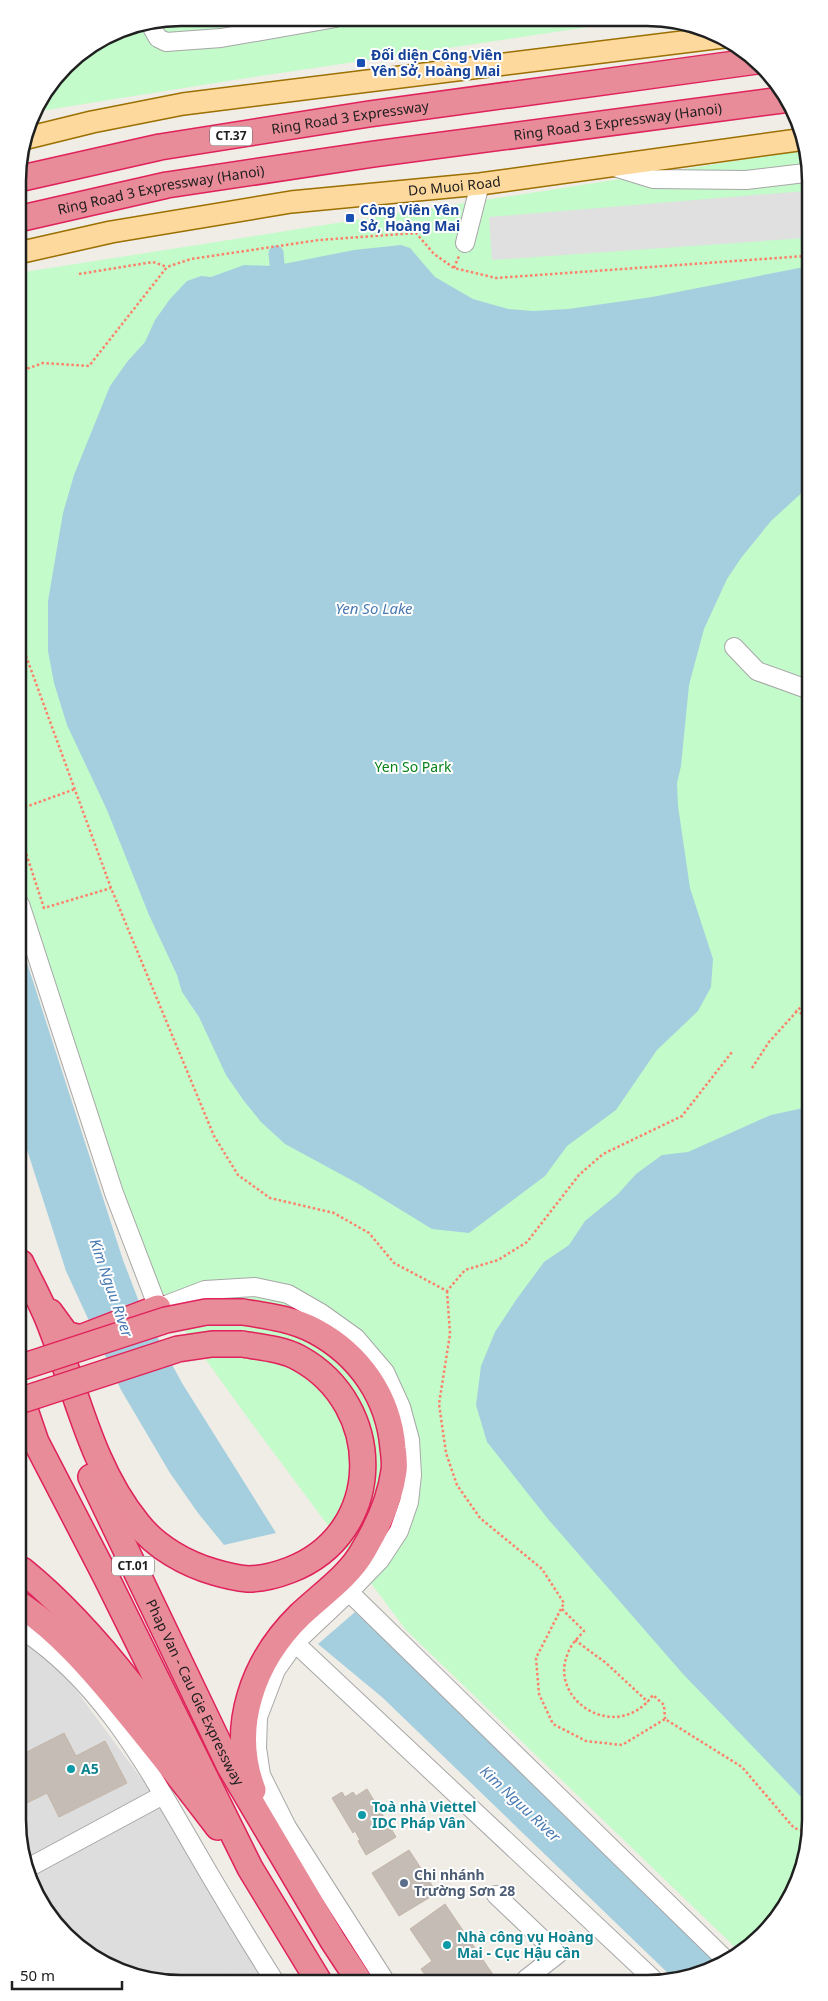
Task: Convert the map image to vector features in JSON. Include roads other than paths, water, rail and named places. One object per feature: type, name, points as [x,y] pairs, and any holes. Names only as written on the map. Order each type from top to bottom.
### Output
[{"type":"highway","name":"Ring Road 3 Expressway","points":[[27,177],[160,147],[369,114],[746,63]]},
{"type":"highway","name":"Ring Road 3 Expressway (Hanoi)","points":[[27,217],[167,186],[305,164],[779,100]]},
{"type":"highway","points":[[27,232],[259,180],[305,164]]},
{"type":"highway","points":[[26,1274],[51,1326],[71,1385],[77,1402],[102,1466],[113,1488],[139,1526],[178,1557],[198,1567],[249,1579],[274,1576],[303,1565],[327,1549],[340,1535],[351,1518],[360,1495],[364,1472],[362,1443],[353,1415],[341,1393],[319,1372],[298,1357],[270,1348],[242,1344],[212,1344],[178,1349],[71,1385],[26,1400]]},
{"type":"highway","name":"Phap Van - Cau Gie Expressway","points":[[26,1292],[72,1430],[93,1484],[230,1767],[355,1975]]},
{"type":"highway","points":[[36,1295],[66,1334],[80,1338],[152,1310]]},
{"type":"highway","points":[[26,1366],[166,1320],[206,1312],[243,1312],[282,1318],[315,1331],[341,1348],[366,1373],[383,1402],[392,1436],[395,1469],[388,1499],[378,1525],[362,1554],[344,1575],[299,1617],[281,1637],[269,1653],[249,1696],[244,1717],[245,1762],[250,1782],[275,1844]]},
{"type":"highway","name":"Phap Van - Cau Gie Expressway","points":[[26,1413],[36,1442],[106,1576],[250,1868],[315,1975]]},
{"type":"highway","points":[[26,1573],[37,1582],[99,1646],[134,1688],[250,1868]]},
{"type":"highway","points":[[26,1609],[44,1621],[94,1672],[149,1738],[250,1868]]},
{"type":"main road","points":[[33,136],[92,122],[183,104],[708,39]]},
{"type":"main road","name":"Do Muoi Road","points":[[27,251],[111,232],[291,202],[480,184],[796,140]]},
{"type":"street","points":[[153,30],[158,38],[166,42],[220,38],[290,26]]},
{"type":"street","points":[[611,166],[653,179],[746,180],[801,173]]},
{"type":"street","points":[[465,243],[480,184]]},
{"type":"street","points":[[734,647],[757,671],[802,687]]},
{"type":"street","points":[[27,924],[152,1310],[205,1290],[255,1287],[288,1294],[321,1313],[356,1338],[384,1372],[401,1407],[410,1440],[412,1476],[409,1502],[399,1531],[380,1560],[295,1643],[276,1670],[258,1717],[257,1748],[261,1775],[287,1827],[381,1975]]},
{"type":"street","points":[[349,1592],[721,1955]]},
{"type":"street","points":[[26,1633],[86,1684],[119,1725],[163,1795],[229,1910],[271,1975]]},
{"type":"street","points":[[295,1643],[649,1975]]},
{"type":"street","points":[[33,1865],[163,1795]]},
{"type":"street","points":[[496,1895],[558,1954],[531,1975]]},
{"type":"water","name":"Yen So Lake","points":[[401,245],[410,248],[435,277],[473,299],[508,309],[533,311],[568,309],[652,297],[799,268],[802,269],[802,493],[771,521],[741,558],[727,579],[704,629],[689,685],[681,766],[677,783],[678,806],[690,888],[713,959],[711,987],[698,1011],[657,1050],[616,1110],[567,1146],[545,1176],[469,1233],[432,1229],[357,1183],[285,1144],[261,1122],[244,1101],[226,1075],[199,1017],[182,992],[177,975],[149,915],[107,810],[67,725],[54,683],[48,651],[48,601],[63,513],[74,475],[110,386],[127,362],[145,342],[155,320],[170,299],[187,281],[201,276],[211,277],[244,265],[273,266],[354,250]]},
{"type":"water","name":"Kim Nguu River","points":[[27,961],[123,1260],[141,1307],[182,1383],[276,1533],[224,1545],[198,1513],[170,1473],[121,1390],[66,1271],[26,1148]]},
{"type":"water","points":[[801,1108],[801,1797],[683,1674],[548,1519],[487,1442],[476,1405],[481,1366],[495,1332],[544,1262],[569,1245],[585,1221],[618,1194],[636,1174],[662,1155],[688,1152],[771,1115]]},
{"type":"water","name":"Kim Nguu River","points":[[355,1612],[598,1839],[719,1956],[706,1963],[668,1973],[383,1698],[318,1644]]},
{"type":"waterway","points":[[276,253],[277,264]]},
{"type":"place","name":"Đối diện Công Viên Yên Sở, Hoàng Mai","points":[[361,63]]},
{"type":"place","name":"Công Viên Yên Sở, Hoàng Mai","points":[[350,218]]},
{"type":"place","name":"A5","points":[[71,1769]]},
{"type":"place","name":"Toà nhà Viettel IDC Pháp Vân","points":[[362,1815]]},
{"type":"place","name":"Chi nhánh Trường Sơn 28","points":[[404,1883]]},
{"type":"place","name":"Nhà công vụ Hoàng Mai - Cục Hậu cần","points":[[447,1945]]},
{"type":"park label","name":"Yen So Park","points":[[413,767]]}]
